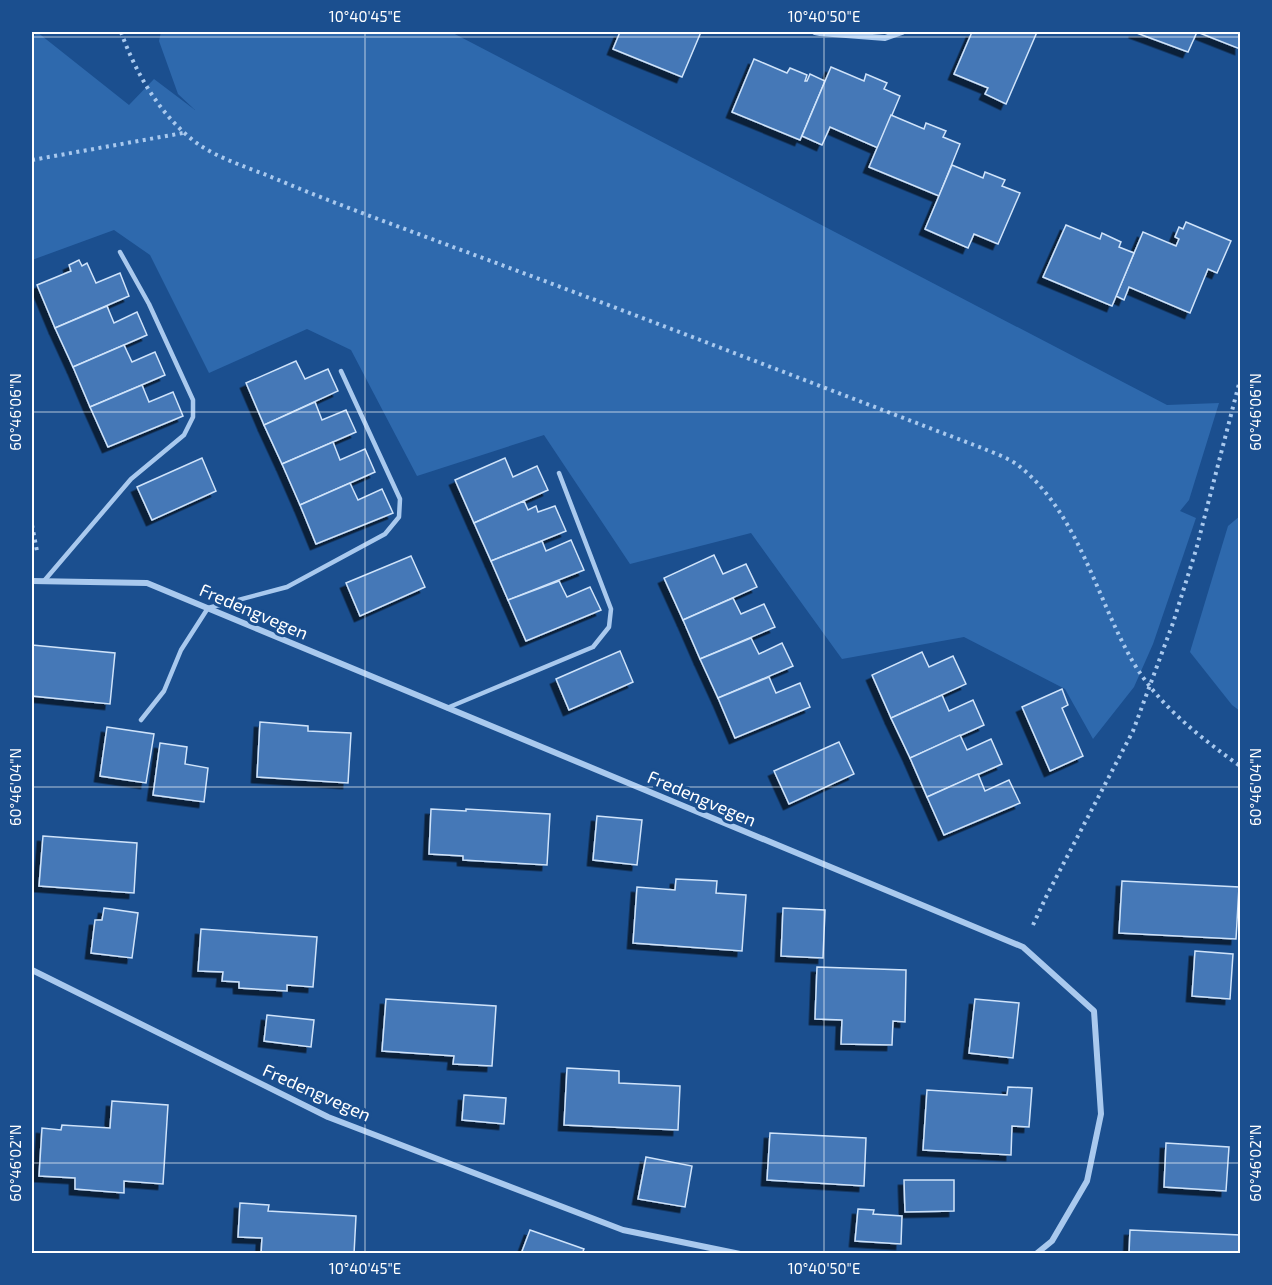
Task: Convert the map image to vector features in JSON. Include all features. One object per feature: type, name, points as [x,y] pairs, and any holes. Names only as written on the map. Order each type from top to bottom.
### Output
[{"type":"street","points":[[815,32],[885,38],[902,32]]},
{"type":"street","name":"Fredengvegen","points":[[32,581],[147,583],[1023,947],[1094,1011],[1101,1114],[1087,1181],[1052,1241],[1036,1254]]},
{"type":"street","name":"Fredengvegen","points":[[32,970],[328,1117],[623,1230],[740,1254]]},
{"type":"lane","points":[[44,581],[131,479],[184,435],[193,417],[193,400],[149,304],[120,252]]},
{"type":"lane","points":[[141,720],[164,691],[181,650],[208,608],[287,587],[385,534],[399,517],[400,499],[340,370]]},
{"type":"lane","points":[[447,708],[593,647],[609,627],[611,609],[559,472]]},
{"type":"path","points":[[121,32],[144,81],[166,114],[183,133],[200,146],[229,160],[309,193],[982,448],[1017,464],[1037,483],[1059,512],[1082,554],[1133,662],[1149,686],[1176,716],[1240,766]]},
{"type":"path","points":[[32,160],[183,133]]},
{"type":"path","points":[[1023,947],[1047,895],[1133,731],[1173,622],[1196,550],[1240,380]]},
{"type":"shaded area","points":[[37,32],[129,105],[154,79],[195,110],[178,94],[159,41],[161,32],[451,32],[1167,405],[1219,403],[1189,500],[1180,511],[1196,518],[1153,644],[1134,687],[1093,739],[1065,689],[964,637],[842,659],[751,533],[630,564],[544,435],[417,476],[351,350],[307,329],[209,373],[150,255],[114,230],[32,260],[32,39]]},
{"type":"shaded area","points":[[1240,516],[1240,711],[1232,705],[1190,652],[1228,526]]},
{"type":"building","points":[[620,32],[701,32],[682,77],[613,49]]},
{"type":"building","points":[[972,32],[1037,32],[1006,104],[985,94],[988,88],[954,74]]},
{"type":"building","points":[[1134,32],[1197,32],[1188,52]]},
{"type":"building","points":[[1197,32],[1240,32],[1240,49]]},
{"type":"building","points":[[754,59],[787,73],[790,68],[807,75],[805,81],[810,74],[825,81],[800,140],[732,112]]},
{"type":"building","points":[[831,67],[864,81],[866,74],[887,83],[884,89],[900,96],[878,148],[830,127],[822,145],[802,136]]},
{"type":"building","points":[[891,115],[924,129],[926,123],[946,131],[943,137],[960,144],[939,196],[869,167]]},
{"type":"building","points":[[952,165],[983,178],[985,172],[1005,180],[1002,186],[1020,193],[998,244],[974,234],[968,248],[925,229]]},
{"type":"building","points":[[1186,222],[1231,241],[1217,273],[1208,269],[1190,313],[1129,287],[1124,300],[1116,296],[1143,232],[1176,246],[1179,239],[1175,237],[1179,227],[1183,229]]},
{"type":"building","points":[[1066,225],[1100,239],[1102,233],[1121,242],[1119,247],[1134,253],[1112,306],[1043,277]]},
{"type":"building","points":[[79,260],[82,266],[87,263],[96,283],[120,273],[129,296],[55,328],[37,285],[71,271],[69,265]]},
{"type":"building","points":[[107,306],[114,323],[137,312],[147,335],[73,367],[55,328]]},
{"type":"building","points":[[124,345],[132,362],[155,352],[165,375],[90,407],[73,367]]},
{"type":"building","points":[[296,361],[305,379],[328,369],[338,391],[264,425],[246,383]]},
{"type":"building","points":[[142,385],[149,402],[173,392],[183,416],[108,447],[90,407]]},
{"type":"building","points":[[315,402],[322,420],[346,410],[356,432],[282,464],[264,425]]},
{"type":"building","points":[[333,442],[340,460],[365,449],[375,472],[300,505],[282,464]]},
{"type":"building","points":[[202,458],[216,491],[152,520],[137,487]]},
{"type":"building","points":[[505,458],[513,477],[537,466],[548,490],[474,523],[455,480]]},
{"type":"building","points":[[350,483],[358,500],[382,489],[393,513],[316,544],[300,505]]},
{"type":"building","points":[[524,501],[528,510],[536,506],[538,512],[555,506],[566,531],[491,561],[474,523]]},
{"type":"building","points":[[571,540],[584,570],[508,600],[491,561],[542,541],[546,551]]},
{"type":"building","points":[[714,555],[723,574],[746,564],[757,587],[683,620],[664,578]]},
{"type":"building","points":[[411,556],[425,587],[360,616],[346,583]]},
{"type":"building","points":[[559,581],[567,597],[590,587],[601,610],[526,641],[508,600]]},
{"type":"building","points":[[733,598],[741,614],[764,604],[775,627],[700,659],[683,620]]},
{"type":"building","points":[[751,638],[759,654],[782,643],[793,666],[718,698],[700,659]]},
{"type":"building","points":[[32,645],[115,653],[110,704],[32,696]]},
{"type":"building","points":[[620,651],[633,682],[569,710],[556,679]]},
{"type":"building","points":[[922,652],[929,667],[953,656],[966,684],[891,718],[872,675]]},
{"type":"building","points":[[769,677],[776,693],[800,683],[810,707],[735,738],[718,698]]},
{"type":"building","points":[[1062,689],[1068,705],[1062,708],[1083,756],[1050,771],[1022,707]]},
{"type":"building","points":[[942,695],[949,711],[973,700],[984,725],[910,758],[891,718]]},
{"type":"building","points":[[260,722],[308,726],[308,731],[351,733],[348,783],[257,777]]},
{"type":"building","points":[[107,727],[154,734],[146,783],[100,776]]},
{"type":"building","points":[[960,735],[967,750],[991,739],[1002,764],[927,797],[910,758]]},
{"type":"building","points":[[839,742],[854,774],[789,804],[774,771]]},
{"type":"building","points":[[160,743],[187,747],[185,764],[208,768],[204,802],[153,795]]},
{"type":"building","points":[[978,774],[985,791],[1009,780],[1020,803],[944,835],[927,797]]},
{"type":"building","points":[[431,809],[550,814],[547,865],[463,860],[463,856],[429,854]]},
{"type":"building","points":[[597,816],[642,820],[637,865],[593,860]]},
{"type":"building","points":[[43,836],[137,843],[134,893],[39,886]]},
{"type":"building","points":[[676,879],[717,881],[716,893],[746,895],[742,951],[633,943],[637,887],[675,890]]},
{"type":"building","points":[[1122,881],[1239,887],[1236,939],[1119,933]]},
{"type":"building","points":[[104,908],[138,913],[132,958],[91,953],[95,920],[102,920]]},
{"type":"building","points":[[783,908],[825,910],[823,958],[781,956]]},
{"type":"building","points":[[201,929],[317,937],[313,987],[287,985],[287,991],[239,988],[239,982],[222,981],[223,972],[198,971]]},
{"type":"building","points":[[1195,951],[1233,954],[1230,999],[1192,996]]},
{"type":"building","points":[[817,967],[906,970],[905,1022],[893,1021],[892,1045],[841,1044],[842,1020],[815,1019]]},
{"type":"building","points":[[386,999],[496,1006],[492,1066],[453,1064],[454,1056],[382,1051]]},
{"type":"building","points":[[975,999],[1019,1003],[1013,1058],[969,1053]]},
{"type":"building","points":[[267,1015],[314,1020],[311,1047],[264,1041]]},
{"type":"building","points":[[567,1068],[619,1071],[619,1083],[680,1086],[678,1130],[564,1125]]},
{"type":"building","points":[[1008,1087],[1032,1088],[1029,1127],[1012,1126],[1011,1155],[923,1150],[927,1090],[1007,1095]]},
{"type":"building","points":[[464,1095],[506,1098],[504,1124],[462,1120]]},
{"type":"building","points":[[112,1101],[168,1105],[163,1184],[124,1181],[124,1193],[75,1189],[75,1178],[39,1176],[42,1128],[61,1130],[62,1125],[110,1128]]},
{"type":"building","points":[[770,1133],[866,1138],[864,1186],[767,1180]]},
{"type":"building","points":[[1166,1143],[1229,1147],[1226,1191],[1164,1187]]},
{"type":"building","points":[[646,1157],[692,1166],[685,1207],[638,1199]]},
{"type":"building","points":[[904,1180],[954,1180],[954,1211],[905,1212]]},
{"type":"building","points":[[240,1203],[269,1205],[268,1211],[356,1216],[354,1254],[261,1254],[262,1238],[238,1237]]},
{"type":"building","points":[[858,1209],[874,1210],[873,1214],[902,1216],[901,1244],[855,1241]]},
{"type":"building","points":[[530,1230],[584,1249],[582,1254],[521,1254]]},
{"type":"building","points":[[1130,1230],[1240,1235],[1240,1254],[1129,1254]]}]
